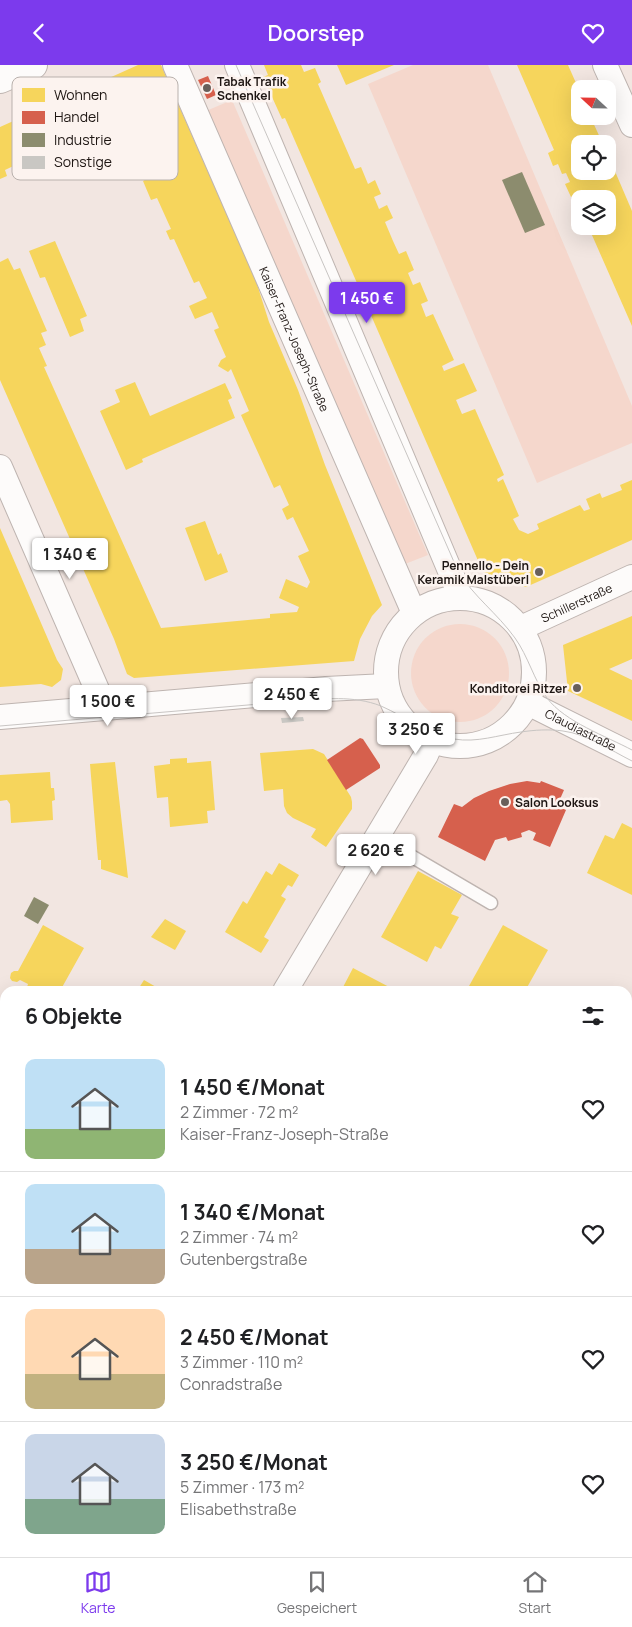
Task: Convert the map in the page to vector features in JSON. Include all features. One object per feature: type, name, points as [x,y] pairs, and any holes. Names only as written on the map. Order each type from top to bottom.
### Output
[{"type":"street","points":[[0,79],[33,65]]},
{"type":"street","name":"Kaiser-Franz-Joseph-Straße","points":[[175,65],[414,613]]},
{"type":"street","points":[[237,65],[461,597]]},
{"type":"street","points":[[605,65],[632,125]]},
{"type":"street","points":[[0,467],[105,708]]},
{"type":"street","name":"Schillerstraße","points":[[521,628],[632,577]]},
{"type":"street","points":[[461,597],[480,600],[496,606],[510,616],[521,628],[529,642],[534,658],[535,674],[533,689],[528,703],[518,719],[504,732],[488,742],[469,746],[450,746],[432,741],[416,732],[404,721],[392,704],[386,686],[386,666],[390,646],[400,628],[414,613],[436,601],[461,597]]},
{"type":"street","points":[[0,717],[386,686]]},
{"type":"street","name":"Claudiastraße","points":[[528,703],[632,755]]},
{"type":"street","points":[[288,986],[426,755],[432,741]]},
{"type":"lane","points":[[377,837],[491,903]]},
{"type":"shaded area","points":[[413,65],[488,65],[632,406],[632,443],[537,483],[368,84]]},
{"type":"shaded area","points":[[232,100],[428,555],[405,564],[206,111]]},
{"type":"shaded area","points":[[460,624],[479,628],[494,639],[505,654],[509,673],[505,692],[494,707],[479,718],[460,722],[441,718],[426,707],[415,692],[411,673],[415,654],[426,639],[441,628]]},
{"type":"building: Wohnen","points":[[138,65],[161,65],[166,77],[111,77]]},
{"type":"building: Wohnen","points":[[264,65],[301,65],[304,72],[315,68],[321,82],[318,84],[355,169],[361,167],[368,184],[375,180],[381,194],[374,197],[379,209],[387,205],[393,218],[385,222],[393,241],[399,254],[406,251],[414,270],[408,273],[413,285],[420,282],[428,301],[421,304],[426,317],[433,314],[454,360],[442,366],[444,371],[464,363],[477,391],[456,400],[462,414],[475,409],[504,475],[497,479],[498,482],[503,479],[519,516],[513,519],[519,530],[528,534],[539,529],[537,524],[580,505],[584,511],[590,509],[586,499],[600,493],[602,498],[622,490],[620,485],[632,480],[632,540],[526,587],[483,572],[285,118],[282,119],[263,77],[268,75]]},
{"type":"building: Wohnen","points":[[337,65],[394,65],[346,85]]},
{"type":"building: Wohnen","points":[[517,65],[568,65],[575,80],[571,80],[571,125],[594,125],[599,135],[571,135],[571,180],[616,180],[616,174],[632,211],[632,326],[592,235],[616,235],[616,190],[571,190],[571,197],[565,184],[570,182],[566,173],[562,174],[558,164],[553,166],[548,153],[554,150]]},
{"type":"building: Wohnen","points":[[178,104],[256,281],[269,322],[298,390],[325,465],[382,605],[372,616],[360,639],[354,661],[134,678],[127,674],[114,639],[0,380],[0,262],[8,258],[14,270],[20,268],[47,331],[41,333],[46,345],[39,348],[47,366],[44,367],[161,628],[270,618],[270,614],[297,612],[299,607],[279,598],[286,579],[307,588],[310,582],[298,556],[309,551],[293,517],[287,520],[282,509],[289,505],[280,485],[274,488],[241,415],[249,411],[231,369],[228,372],[218,366],[221,360],[226,357],[214,330],[219,328],[212,312],[195,319],[189,306],[207,298],[199,281],[194,283],[174,239],[170,240],[166,231],[171,229],[157,198],[151,200],[143,181],[178,180]]},
{"type":"building: Wohnen","points":[[12,122],[12,167],[5,170],[7,176],[0,179],[0,127]]},
{"type":"building: Wohnen","points":[[55,241],[87,316],[80,319],[84,331],[70,337],[45,277],[40,278],[29,251]]},
{"type":"building: Wohnen","points":[[135,382],[150,416],[225,383],[232,398],[228,400],[235,418],[142,459],[143,462],[126,470],[100,411],[120,402],[115,390]]},
{"type":"building: Wohnen","points":[[205,521],[218,555],[221,553],[228,572],[205,581],[185,528]]},
{"type":"building: Wohnen","points":[[0,528],[57,660],[63,669],[61,680],[52,687],[41,684],[0,687]]},
{"type":"building: Wohnen","points":[[632,616],[632,659],[609,669],[632,680],[632,721],[568,691],[563,645]]},
{"type":"building: Wohnen","points":[[313,749],[324,754],[351,797],[352,802],[352,809],[326,847],[311,837],[316,829],[287,813],[284,806],[283,789],[264,791],[260,753]]},
{"type":"building: Wohnen","points":[[187,758],[187,763],[211,761],[215,810],[207,811],[208,823],[170,827],[168,797],[157,798],[154,766],[170,764],[170,759]]},
{"type":"building: Wohnen","points":[[115,762],[128,878],[101,869],[101,860],[98,860],[90,764]]},
{"type":"building: Wohnen","points":[[50,772],[51,788],[54,788],[55,800],[52,801],[53,820],[11,823],[10,804],[7,800],[0,801],[0,775]]},
{"type":"building: Wohnen","points":[[622,823],[632,828],[632,895],[587,873],[605,835],[614,839]]},
{"type":"building: Wohnen","points":[[279,863],[299,875],[292,887],[288,885],[281,896],[286,899],[264,937],[269,940],[261,953],[225,932],[243,901],[247,904],[266,871],[272,875]]},
{"type":"building: Wohnen","points":[[418,871],[462,895],[451,914],[459,917],[441,949],[435,946],[427,962],[381,937]]},
{"type":"building: Wohnen","points":[[165,919],[186,931],[175,950],[151,937]]},
{"type":"building: Wohnen","points":[[43,925],[84,948],[63,986],[27,986],[28,984],[20,980],[17,982],[12,981],[10,978],[11,973],[18,971]]},
{"type":"building: Wohnen","points":[[503,925],[548,950],[528,986],[469,986]]},
{"type":"building: Wohnen","points":[[353,968],[387,986],[344,986]]},
{"type":"building: Wohnen","points":[[144,980],[154,986],[140,986]]},
{"type":"building: Handel","name":"Tabak Trafik Schenkel","points":[[208,76],[216,95],[207,99],[198,80]]},
{"type":"building: Handel","points":[[360,738],[363,739],[380,765],[380,768],[346,790],[327,760]]},
{"type":"building: Handel","points":[[527,781],[540,783],[541,781],[564,790],[557,806],[566,810],[550,847],[533,840],[536,833],[529,830],[521,833],[522,837],[508,841],[506,837],[495,840],[485,861],[438,837],[454,804],[462,807],[474,798],[489,791]]},
{"type":"building: Industrie","points":[[522,172],[545,225],[525,233],[502,180]]},
{"type":"building: Industrie","points":[[34,897],[49,905],[38,924],[24,916]]},
{"type":"building: Sonstige","points":[[303,717],[304,721],[282,723],[281,718]]},
{"type":"tram line","points":[[236,65],[458,571],[471,589],[515,638],[524,652],[542,691],[555,707],[586,728],[632,750]]},
{"type":"tram line","points":[[0,726],[295,701],[349,699],[381,706],[444,737],[463,740],[536,730],[563,731],[581,735],[632,761]]},
{"type":"place","name":"Tabak Trafik Schenkel","points":[[207,88]]},
{"type":"place","name":"Pennello - Dein Keramik Malstüberl","points":[[539,572]]},
{"type":"place","name":"Konditorei Ritzer","points":[[577,688]]},
{"type":"place","name":"Salon Looksus","points":[[505,802]]}]
